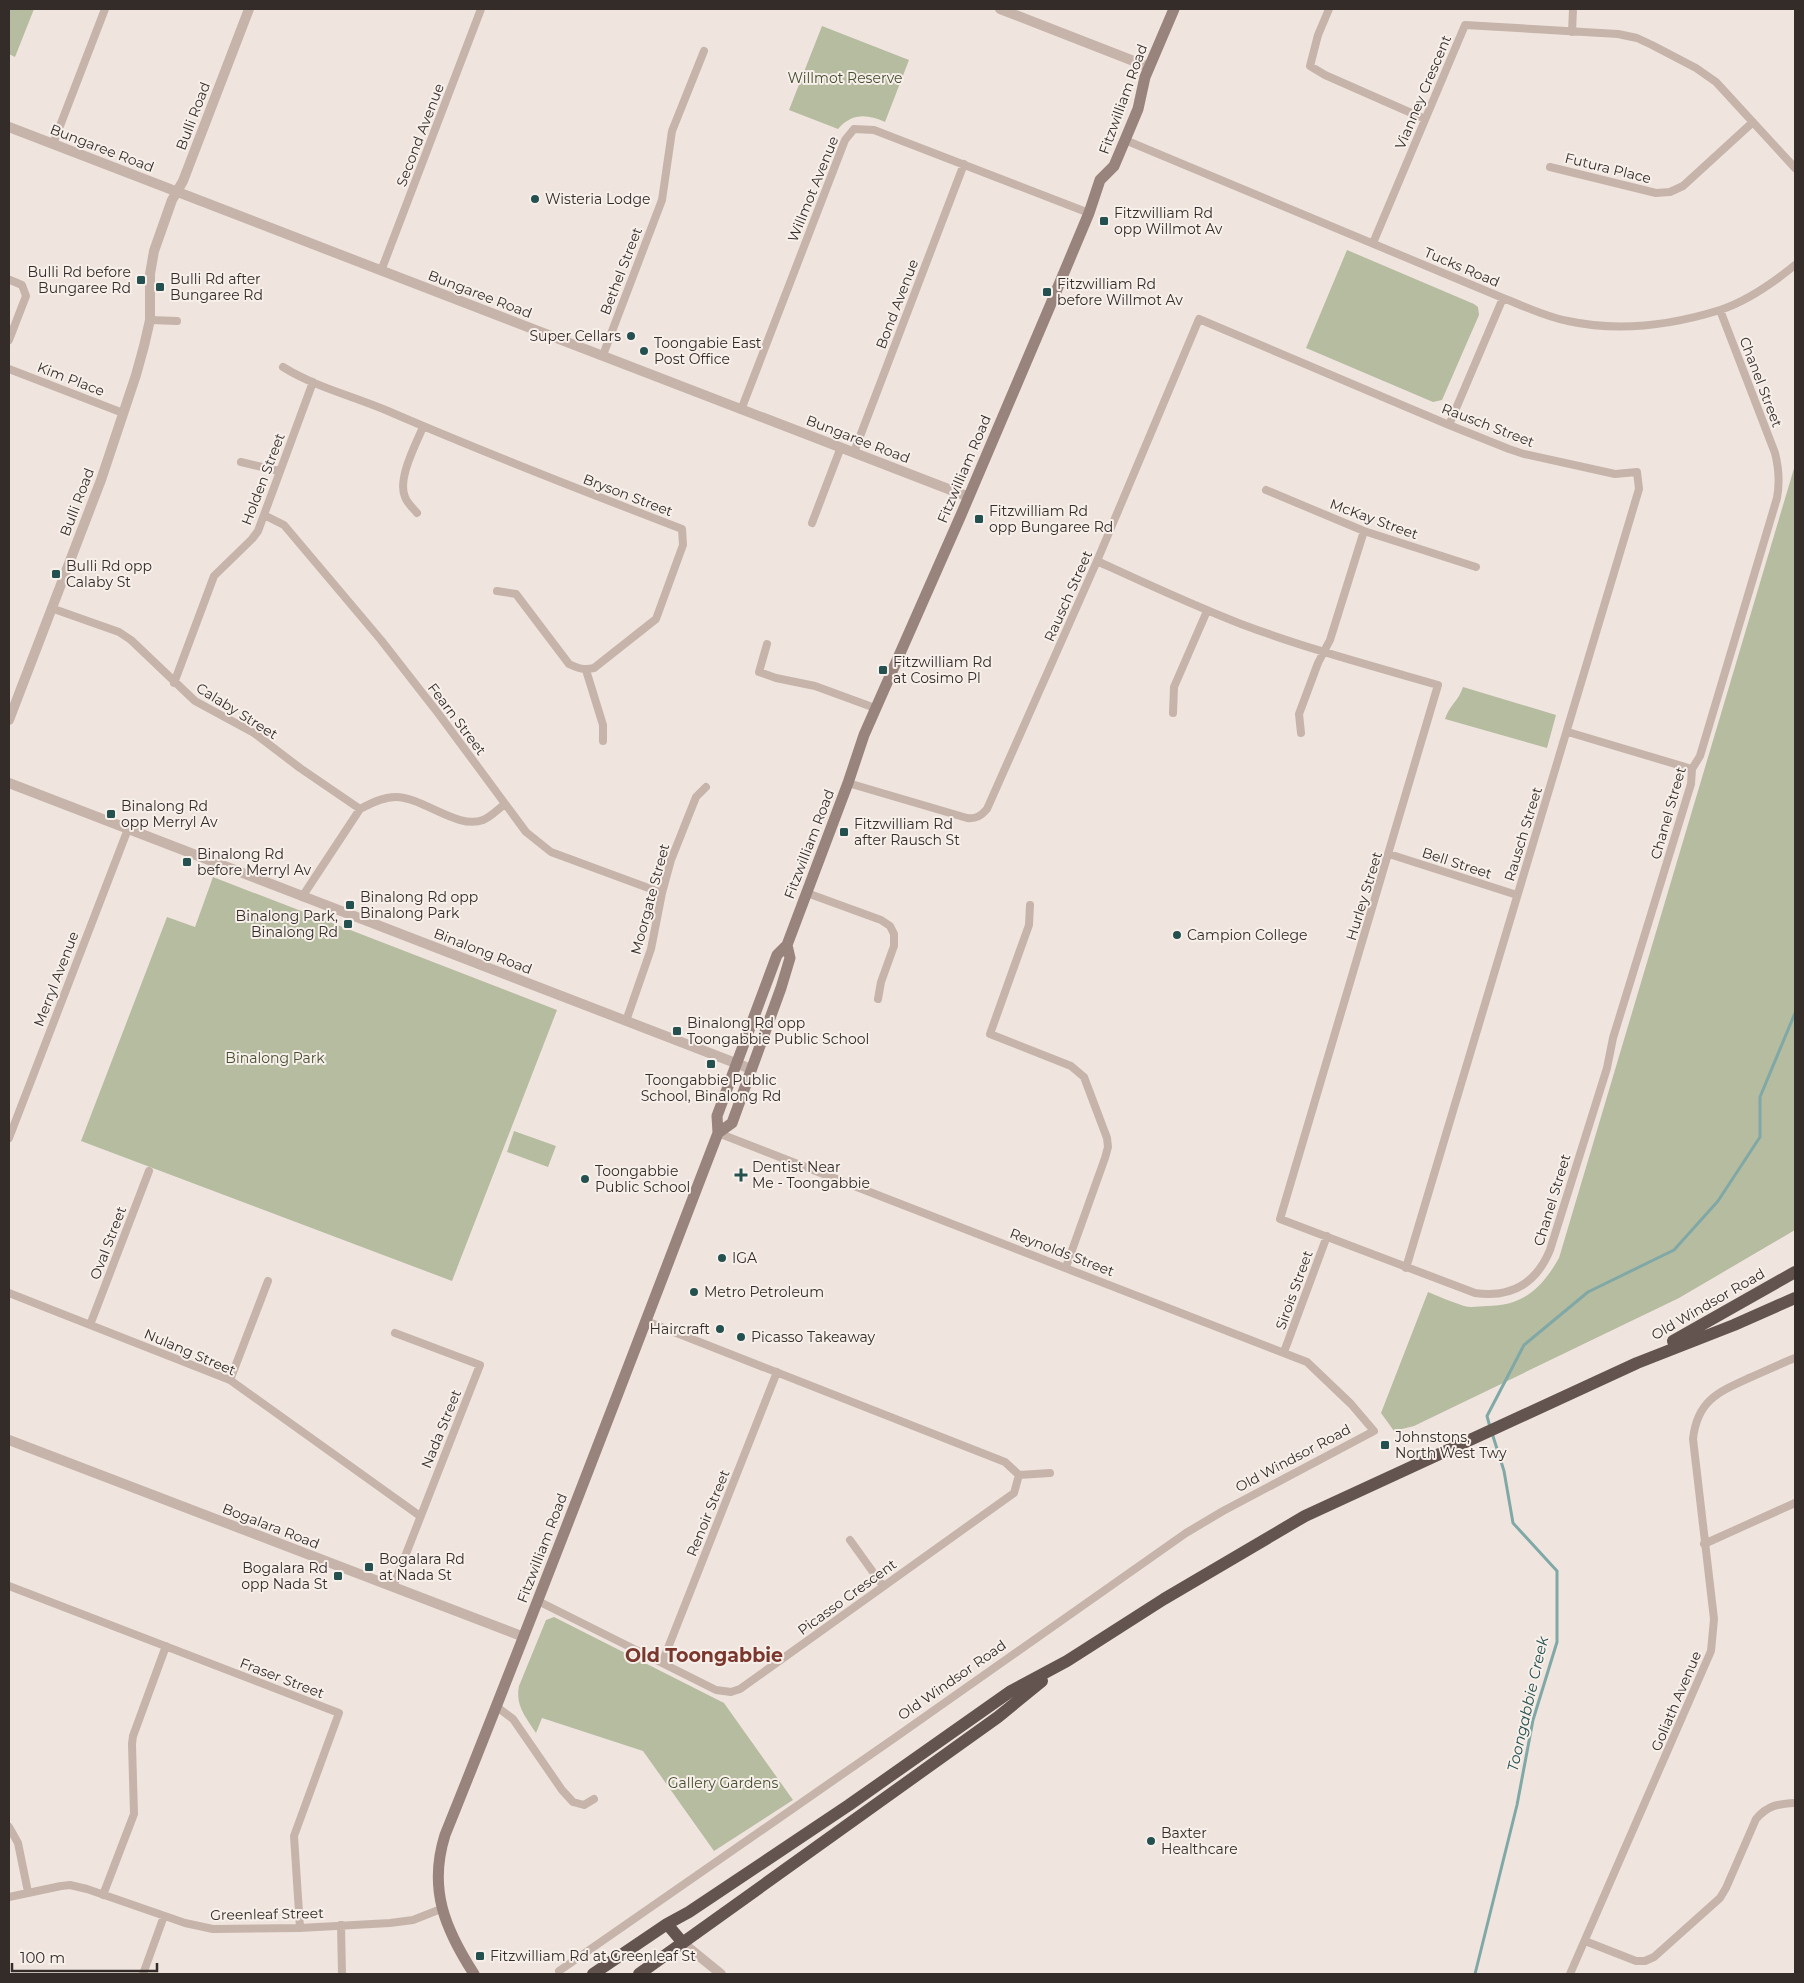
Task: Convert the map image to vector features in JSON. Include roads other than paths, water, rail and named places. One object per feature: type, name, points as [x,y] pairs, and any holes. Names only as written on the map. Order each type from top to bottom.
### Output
[{"type":"highway","name":"Old Windsor Road","points":[[1637,1363],[1795,1272]]},
{"type":"highway","name":"Old Windsor Road","points":[[593,1974],[850,1804],[1011,1691],[1067,1661],[1164,1599],[1305,1516],[1637,1363],[1734,1325],[1795,1298]]},
{"type":"highway","name":"Old Windsor Road","points":[[639,1974],[998,1717],[1067,1661]]},
{"type":"highway","points":[[667,1924],[683,1944]]},
{"type":"main road","name":"Fitzwilliam Road","points":[[474,1974],[449,1931],[441,1909],[438,1875],[442,1845],[718,1132],[717,1116],[777,955],[787,945],[848,783],[864,735],[969,497],[1089,213],[1100,180],[1114,166],[1138,109],[1145,77],[1174,9]]},
{"type":"main road","name":"Fitzwilliam Road","points":[[718,1132],[732,1123],[781,988],[790,958],[787,945]]},
{"type":"street","points":[[53,144],[105,9]]},
{"type":"street","name":"Bulli Road","points":[[9,720],[101,480],[144,346],[150,320],[150,274],[154,251],[172,200],[177,192],[249,9]]},
{"type":"street","name":"Second Avenue","points":[[381,271],[481,9]]},
{"type":"street","points":[[1000,9],[1149,67]]},
{"type":"street","points":[[1329,9],[1318,35],[1310,66],[1325,75],[1425,119]]},
{"type":"street","points":[[1572,32],[1573,9]]},
{"type":"street","name":"Vianney Crescent","points":[[1373,243],[1465,25],[1618,34],[1637,38],[1696,68],[1716,82],[1795,168]]},
{"type":"street","name":"Bethel Street","points":[[603,355],[662,200],[672,131],[704,51]]},
{"type":"street","name":"Futura Place","points":[[1550,167],[1656,193],[1670,192],[1683,186],[1753,122]]},
{"type":"street","name":"Bungaree Road","points":[[9,127],[969,497]]},
{"type":"street","name":"Willmot Avenue","points":[[741,410],[844,140],[854,129],[874,130],[1089,213]]},
{"type":"street","name":"Tucks Road","points":[[1125,140],[1503,298],[1540,313],[1568,321],[1616,327],[1672,322],[1720,310],[1751,296],[1795,266]]},
{"type":"street","points":[[1789,161],[1795,155]]},
{"type":"street","name":"Bond Avenue","points":[[854,452],[964,164]]},
{"type":"street","points":[[9,340],[26,296],[22,285],[10,280]]},
{"type":"street","points":[[1449,425],[1503,298]]},
{"type":"street","name":"Chanel Street","points":[[1520,1287],[1540,1269],[1550,1250],[1607,1068],[1613,1038],[1691,784],[1692,768],[1700,756],[1774,508],[1779,485],[1779,467],[1775,453],[1720,310]]},
{"type":"street","name":"Rausch Street","points":[[848,783],[967,818],[982,815],[987,809],[1097,561],[1199,319],[1449,425],[1524,454],[1615,474],[1637,472],[1639,489],[1568,732],[1517,895],[1406,1268]]},
{"type":"street","points":[[150,320],[177,321]]},
{"type":"street","name":"Bryson Street","points":[[283,367],[313,382],[362,400],[523,468],[682,529],[683,545],[656,619],[594,668],[586,670]]},
{"type":"street","name":"Kim Place","points":[[9,369],[123,413]]},
{"type":"street","name":"Holden Street","points":[[174,683],[214,576],[258,531],[313,382]]},
{"type":"street","points":[[417,513],[405,498],[403,485],[406,469],[423,427]]},
{"type":"street","points":[[812,523],[841,447]]},
{"type":"street","points":[[241,462],[279,471]]},
{"type":"street","name":"McKay Street","points":[[1266,490],[1364,532],[1476,567]]},
{"type":"street","name":"Fearn Street","points":[[264,515],[284,525],[375,633],[438,713],[526,832],[551,852],[662,893]]},
{"type":"street","points":[[1300,733],[1299,714],[1318,663],[1330,640],[1364,532]]},
{"type":"street","name":"Hurley Street","points":[[1097,561],[1243,624],[1325,652],[1438,685],[1280,1219],[1475,1293],[1497,1294],[1520,1287]]},
{"type":"street","points":[[497,590],[516,594],[569,664],[578,669],[586,670],[603,725],[603,741]]},
{"type":"street","name":"Calaby Street","points":[[51,608],[119,632],[132,640],[195,702],[254,732],[300,768],[360,809]]},
{"type":"street","points":[[1174,713],[1174,687],[1207,610]]},
{"type":"street","points":[[767,644],[758,672],[776,678],[815,686],[875,708]]},
{"type":"street","points":[[1568,732],[1692,768]]},
{"type":"street","name":"Binalong Road","points":[[9,783],[751,1069]]},
{"type":"street","name":"Moorgate Street","points":[[626,1021],[650,950],[662,893],[672,860],[696,797],[706,787]]},
{"type":"street","points":[[302,897],[360,809],[386,798],[396,796],[466,821],[477,822],[485,820],[505,804]]},
{"type":"street","name":"Merryl Avenue","points":[[9,1138],[128,829]]},
{"type":"street","name":"Bell Street","points":[[1389,854],[1517,895]]},
{"type":"street","points":[[807,893],[881,920],[890,926],[894,934],[894,946],[880,982],[878,1000]]},
{"type":"street","points":[[1030,904],[1029,925],[990,1034],[1078,1070],[1088,1086],[1107,1138],[1108,1147],[1106,1158],[1066,1267]]},
{"type":"street","name":"Reynolds Street","points":[[718,1132],[1307,1362],[1351,1404],[1374,1431]]},
{"type":"street","name":"Oval Street","points":[[90,1325],[149,1171]]},
{"type":"street","name":"Sirois Street","points":[[1284,1352],[1327,1236]]},
{"type":"street","points":[[230,1380],[268,1281]]},
{"type":"street","name":"Nulang Street","points":[[9,1293],[230,1380],[420,1516]]},
{"type":"street","points":[[646,1321],[1005,1462],[1019,1475],[1050,1473]]},
{"type":"street","name":"Nada Street","points":[[393,1587],[480,1365],[395,1333]]},
{"type":"street","name":"Goliath Avenue","points":[[1570,1974],[1711,1651],[1714,1619],[1693,1439],[1695,1424],[1701,1410],[1710,1399],[1724,1390],[1795,1358]]},
{"type":"street","name":"Renoir Street","points":[[662,1663],[777,1372]]},
{"type":"street","name":"Old Windsor Road","points":[[558,1971],[944,1704],[1186,1533],[1374,1431]]},
{"type":"street","name":"Bogalara Road","points":[[9,1440],[524,1637]]},
{"type":"street","name":"Picasso Crescent","points":[[538,1601],[716,1690],[731,1692],[740,1688],[1014,1493],[1019,1475]]},
{"type":"street","points":[[1704,1544],[1795,1503]]},
{"type":"street","points":[[850,1540],[883,1586]]},
{"type":"street","name":"Fraser Street","points":[[9,1586],[339,1713],[294,1836],[300,1928]]},
{"type":"street","points":[[104,1895],[134,1814],[133,1736],[166,1646]]},
{"type":"street","points":[[497,1707],[505,1711],[513,1719],[562,1790],[573,1802],[584,1805],[594,1799]]},
{"type":"street","points":[[1585,1941],[1636,1961],[1645,1961],[1654,1957],[1720,1898],[1756,1818],[1763,1810],[1772,1805],[1795,1803]]},
{"type":"street","points":[[9,1827],[18,1843],[28,1892]]},
{"type":"street","name":"Greenleaf Street","points":[[9,1897],[70,1885],[199,1927],[212,1929],[300,1928],[403,1922],[441,1909]]},
{"type":"street","points":[[142,1974],[164,1916]]},
{"type":"street","points":[[341,1925],[342,1974]]},
{"type":"street","points":[[683,1944],[721,1974]]},
{"type":"waterway","name":"Toongabbie Creek","points":[[1490,1427],[1487,1416],[1524,1345],[1588,1292],[1674,1250],[1718,1201],[1760,1137],[1760,1097],[1795,1013]]},
{"type":"waterway","name":"Toongabbie Creek","points":[[1475,1974],[1517,1805],[1533,1720],[1557,1642],[1557,1571],[1513,1523],[1504,1471],[1492,1433]]},
{"type":"place","name":"Wisteria Lodge","points":[[535,199]]},
{"type":"place","name":"Fitzwilliam Rd opp Willmot Av","points":[[1104,221]]},
{"type":"place","name":"Bulli Rd before Bungaree Rd","points":[[141,280]]},
{"type":"place","name":"Bulli Rd after Bungaree Rd","points":[[160,287]]},
{"type":"place","name":"Fitzwilliam Rd before Willmot Av","points":[[1047,292]]},
{"type":"place","name":"Super Cellars","points":[[631,336]]},
{"type":"place","name":"Toongabie East Post Office","points":[[644,351]]},
{"type":"place","name":"Fitzwilliam Rd opp Bungaree Rd","points":[[979,519]]},
{"type":"place","name":"Bulli Rd opp Calaby St","points":[[56,574]]},
{"type":"place","name":"Fitzwilliam Rd at Cosimo Pl","points":[[883,670]]},
{"type":"place","name":"Binalong Rd opp Merryl Av","points":[[111,814]]},
{"type":"place","name":"Fitzwilliam Rd after Rausch St","points":[[844,832]]},
{"type":"place","name":"Binalong Rd before Merryl Av","points":[[187,862]]},
{"type":"place","name":"Binalong Rd opp Binalong Park","points":[[350,905]]},
{"type":"place","name":"Binalong Park, Binalong Rd","points":[[348,924]]},
{"type":"place","name":"Campion College","points":[[1177,935]]},
{"type":"place","name":"Binalong Rd opp Toongabbie Public School","points":[[677,1031]]},
{"type":"place","name":"Toongabbie Public School, Binalong Rd","points":[[711,1064]]},
{"type":"place","name":"Dentist Near Me - Toongabbie","points":[[741,1175]]},
{"type":"place","name":"Toongabbie Public School","points":[[585,1179]]},
{"type":"place","name":"IGA","points":[[722,1258]]},
{"type":"place","name":"Metro Petroleum","points":[[694,1292]]},
{"type":"place","name":"Haircraft","points":[[720,1329]]},
{"type":"place","name":"Picasso Takeaway","points":[[741,1337]]},
{"type":"place","name":"Johnstons, North West Twy","points":[[1385,1445]]},
{"type":"place","name":"Bogalara Rd at Nada St","points":[[369,1567]]},
{"type":"place","name":"Bogalara Rd opp Nada St","points":[[338,1576]]},
{"type":"place","name":"Baxter Healthcare","points":[[1151,1841]]},
{"type":"place","name":"Fitzwilliam Rd at Greenleaf St","points":[[480,1956]]},
{"type":"district","name":"Old Toongabbie","points":[[704,1655]]},
{"type":"park label","name":"Willmot Reserve","points":[[845,78]]},
{"type":"park label","name":"Binalong Park","points":[[275,1058]]},
{"type":"park label","name":"Gallery Gardens","points":[[723,1783]]}]
